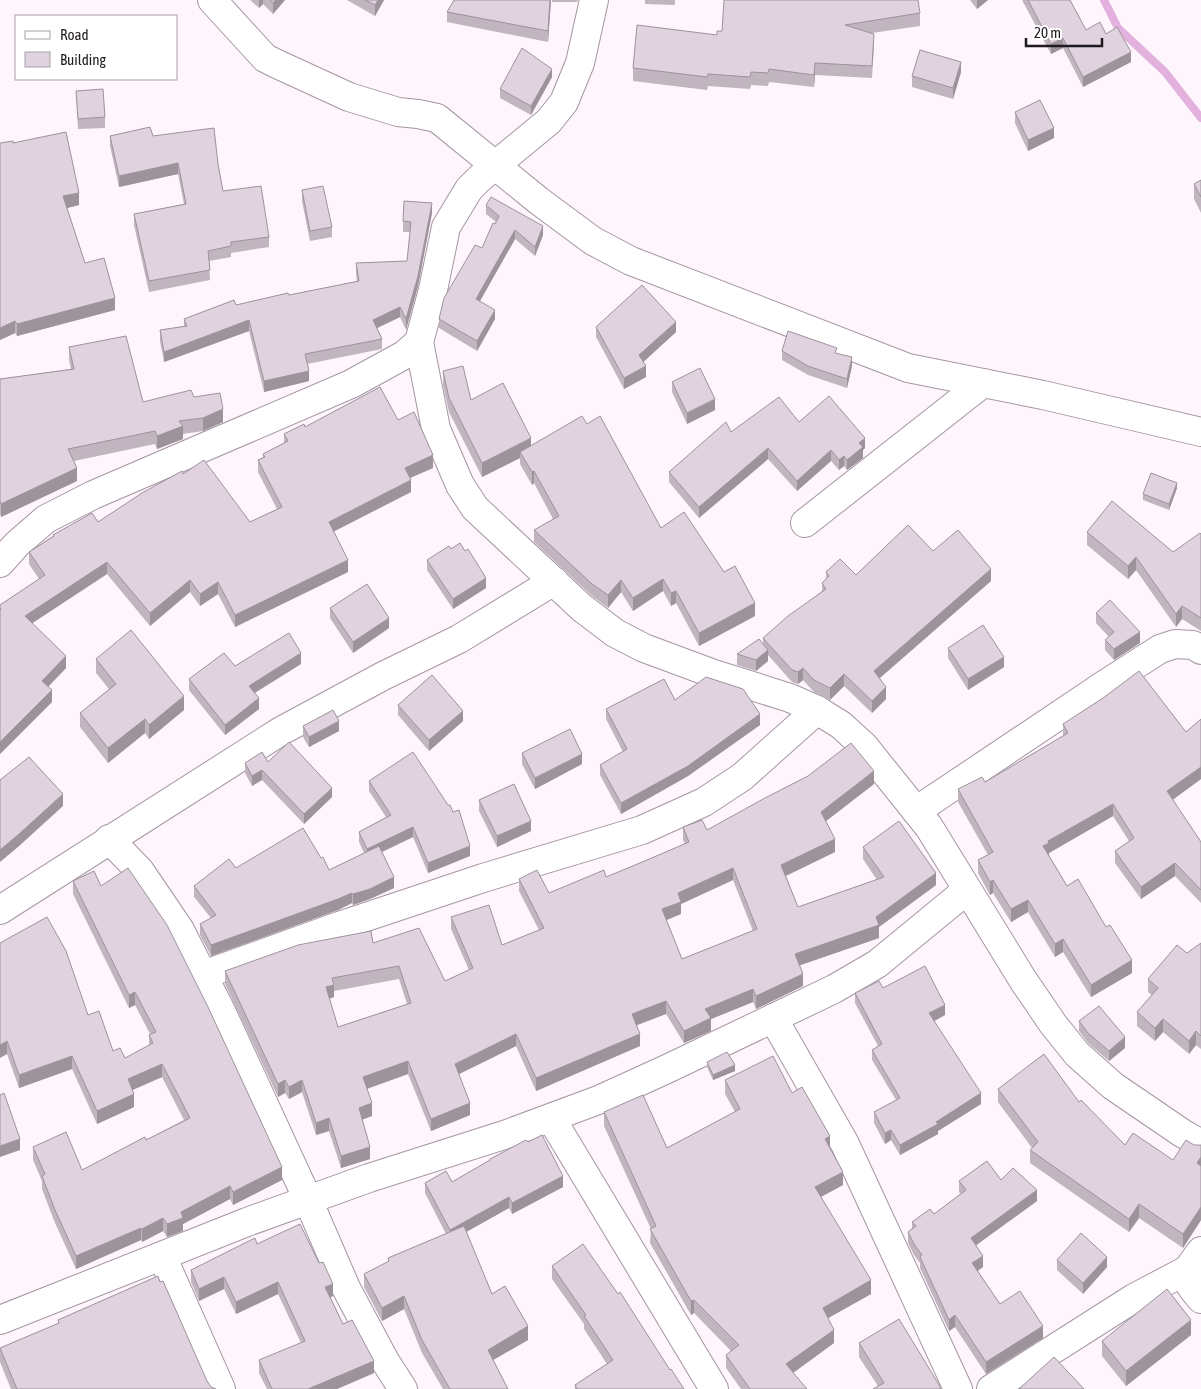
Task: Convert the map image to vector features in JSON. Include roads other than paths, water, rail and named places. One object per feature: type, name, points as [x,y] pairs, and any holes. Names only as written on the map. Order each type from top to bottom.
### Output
[{"type":"street","points":[[212,0],[265,58],[349,98],[398,112],[437,118],[539,201],[593,241],[631,262],[908,368],[1043,395],[1201,432]]},
{"type":"street","points":[[594,0],[580,63],[564,102],[549,121],[480,178],[469,190],[446,227],[433,290],[418,342],[436,430],[460,485],[475,508],[582,608],[615,633],[697,667],[790,698],[817,710],[841,725],[864,746],[929,827],[1023,980],[1076,1054],[1113,1086],[1201,1144]]},
{"type":"street","points":[[0,563],[17,544],[46,519],[93,495],[351,384],[404,356],[418,342]]},
{"type":"street","points":[[805,523],[983,384]]},
{"type":"street","points":[[0,910],[281,731],[458,638],[554,581]]},
{"type":"street","points":[[916,811],[1104,685],[1160,650],[1175,644],[1193,645],[1201,650]]},
{"type":"street","points":[[203,975],[339,926],[483,878],[642,830],[704,802],[742,777],[817,710]]},
{"type":"street","points":[[109,839],[140,871],[180,930],[222,1013],[308,1200],[346,1288],[403,1389]]},
{"type":"street","points":[[0,1320],[308,1200],[369,1178],[507,1134],[601,1099],[834,989],[877,964],[967,890]]},
{"type":"street","points":[[774,1018],[845,1144],[958,1389]]},
{"type":"street","points":[[550,1118],[714,1389]]},
{"type":"street","points":[[162,1256],[221,1389]]},
{"type":"street","points":[[1194,1260],[1186,1276],[1190,1285],[1201,1299]]},
{"type":"street","points":[[991,1389],[1194,1260]]},
{"type":"waterway","points":[[1104,0],[1118,28],[1165,72],[1201,118]]}]
